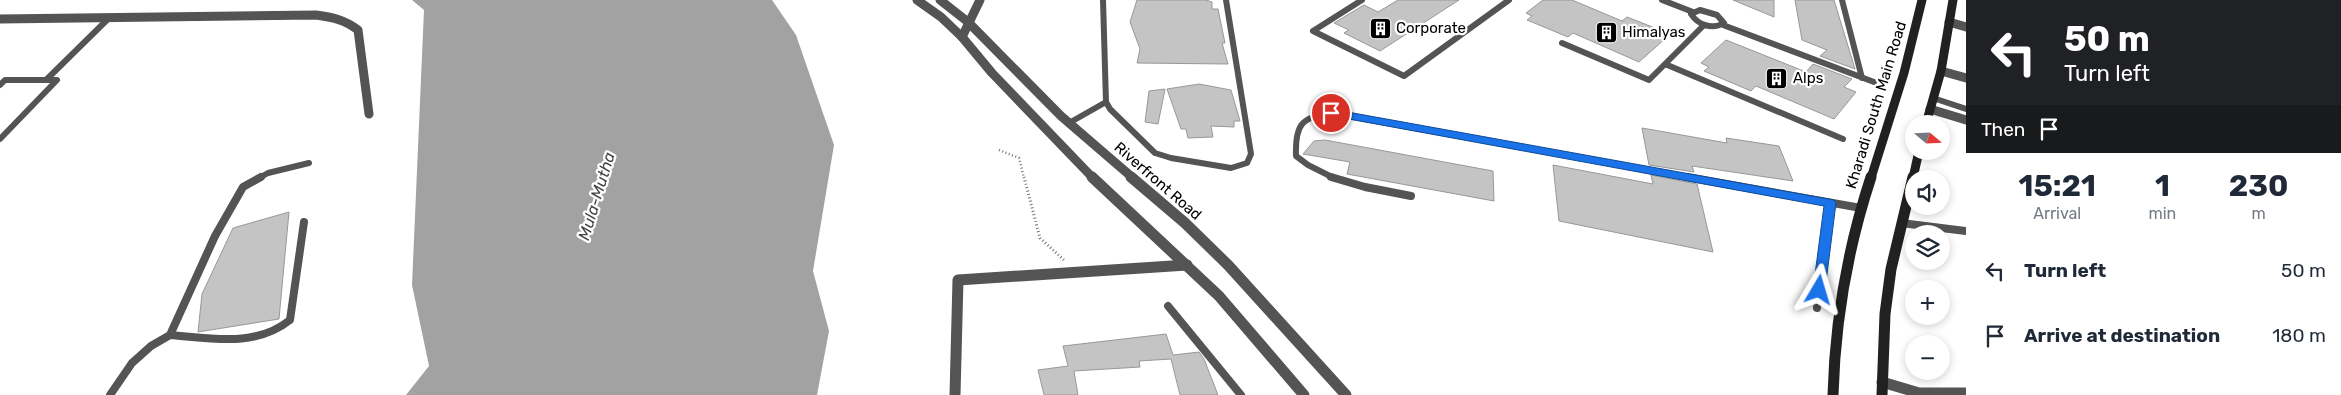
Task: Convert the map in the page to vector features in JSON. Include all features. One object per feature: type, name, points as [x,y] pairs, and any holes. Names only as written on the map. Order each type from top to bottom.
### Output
[{"type":"main road","name":"Kharadi South Main Road","points":[[1833,395],[1841,299],[1849,254],[1861,208],[1904,73],[1922,0]]},
{"type":"main road","points":[[1928,115],[1941,71],[1953,0]]},
{"type":"main road","points":[[1882,395],[1885,314],[1891,269],[1917,160]]},
{"type":"street","points":[[917,0],[941,17],[962,37],[992,73],[1097,182],[1219,296],[1304,395]]},
{"type":"street","name":"Riverfront Road","points":[[940,0],[968,22],[1069,123],[1185,224],[1228,265],[1346,395]]},
{"type":"street","points":[[962,37],[980,0]]},
{"type":"street","points":[[0,19],[316,15],[336,18],[350,23],[358,30],[369,114]]},
{"type":"street","points":[[1949,22],[1966,27]]},
{"type":"street","points":[[1941,71],[1966,78]]},
{"type":"street","points":[[1930,109],[1966,120]]},
{"type":"street","points":[[955,395],[958,280],[1187,265]]},
{"type":"street","points":[[1882,382],[1919,393],[1966,393]]},
{"type":"lane","points":[[1103,0],[1106,102],[1110,110],[1155,153],[1171,158],[1231,168],[1247,164],[1251,154],[1226,0]]},
{"type":"lane","points":[[1362,0],[1313,31],[1404,76],[1507,2]]},
{"type":"lane","points":[[1494,0],[1507,2]]},
{"type":"lane","points":[[1662,0],[1693,12],[1700,10],[1717,15],[1724,20],[1723,25]]},
{"type":"lane","points":[[1842,0],[1862,78]]},
{"type":"lane","points":[[1693,12],[1692,17],[1704,25],[1715,27],[1723,25],[1874,82]]},
{"type":"lane","points":[[46,80],[110,17]]},
{"type":"lane","points":[[1562,43],[1649,80],[1704,25]]},
{"type":"lane","points":[[1665,64],[1843,139]]},
{"type":"lane","points":[[0,85],[5,80],[58,80],[0,139]]},
{"type":"lane","points":[[1933,98],[1966,109]]},
{"type":"lane","points":[[1069,123],[1106,102]]},
{"type":"lane","points":[[1411,196],[1336,180],[1310,168],[1296,156],[1294,141],[1301,126],[1310,116],[1331,113],[1861,208]]},
{"type":"lane","points":[[170,335],[215,236],[243,187],[268,172],[309,163]]},
{"type":"lane","points":[[1816,308],[1830,203]]},
{"type":"lane","points":[[110,395],[132,363],[151,346],[170,335],[249,340],[269,335],[282,329],[290,320],[304,222]]},
{"type":"lane","points":[[1901,222],[1966,231]]},
{"type":"lane","points":[[1168,306],[1242,395]]},
{"type":"path","points":[[999,150],[1019,158],[1040,238],[1044,244],[1064,258],[1070,273]]},
{"type":"water","name":"Mula-Mutha","points":[[412,0],[772,0],[796,35],[834,145],[813,271],[829,331],[817,395],[406,395],[429,366],[412,285],[424,10]]},
{"type":"building","points":[[1137,0],[1206,0],[1212,2],[1212,9],[1218,9],[1225,43],[1222,43],[1228,64],[1137,63],[1140,49],[1130,22]]},
{"type":"building","name":"Corporate","points":[[1398,0],[1459,0],[1380,51],[1344,33],[1349,30],[1334,23],[1364,5],[1378,12]]},
{"type":"building","name":"Himalyas","points":[[1543,0],[1572,0],[1622,21],[1627,17],[1660,30],[1655,34],[1666,38],[1639,62],[1573,33],[1568,37],[1527,20],[1532,16],[1526,13]]},
{"type":"building","points":[[1733,0],[1774,0],[1774,17]]},
{"type":"building","points":[[1795,0],[1834,0],[1855,69],[1820,56],[1827,50],[1802,40]]},
{"type":"building","name":"Alps","points":[[1726,40],[1806,72],[1813,64],[1852,79],[1844,87],[1856,92],[1834,119],[1756,86],[1751,91],[1704,71],[1709,67],[1701,63]]},
{"type":"building","points":[[1199,84],[1231,90],[1240,121],[1234,121],[1234,127],[1211,126],[1213,137],[1188,138],[1186,129],[1181,129],[1167,89]]},
{"type":"building","points":[[1165,89],[1158,124],[1145,122],[1149,91]]},
{"type":"building","points":[[1642,128],[1727,143],[1726,138],[1779,146],[1793,181],[1692,166],[1694,172],[1649,165]]},
{"type":"building","points":[[1325,140],[1493,171],[1494,201],[1347,174],[1350,162],[1303,154],[1314,141]]},
{"type":"building","points":[[1553,165],[1653,184],[1651,175],[1697,184],[1713,252],[1559,221]]},
{"type":"building","points":[[289,212],[279,319],[198,332],[202,294],[233,228]]},
{"type":"building","points":[[1166,334],[1173,355],[1199,352],[1204,359],[1218,395],[1180,395],[1171,359],[1139,361],[1140,367],[1074,371],[1078,395],[1044,395],[1038,370],[1068,366],[1063,346]]},
{"type":"place","name":"Corporate","points":[[1380,28]]},
{"type":"place","name":"Himalyas","points":[[1606,32]]},
{"type":"place","name":"Alps","points":[[1777,78]]},
{"type":"route","points":[[1331,113],[1830,203],[1819,290]]}]
